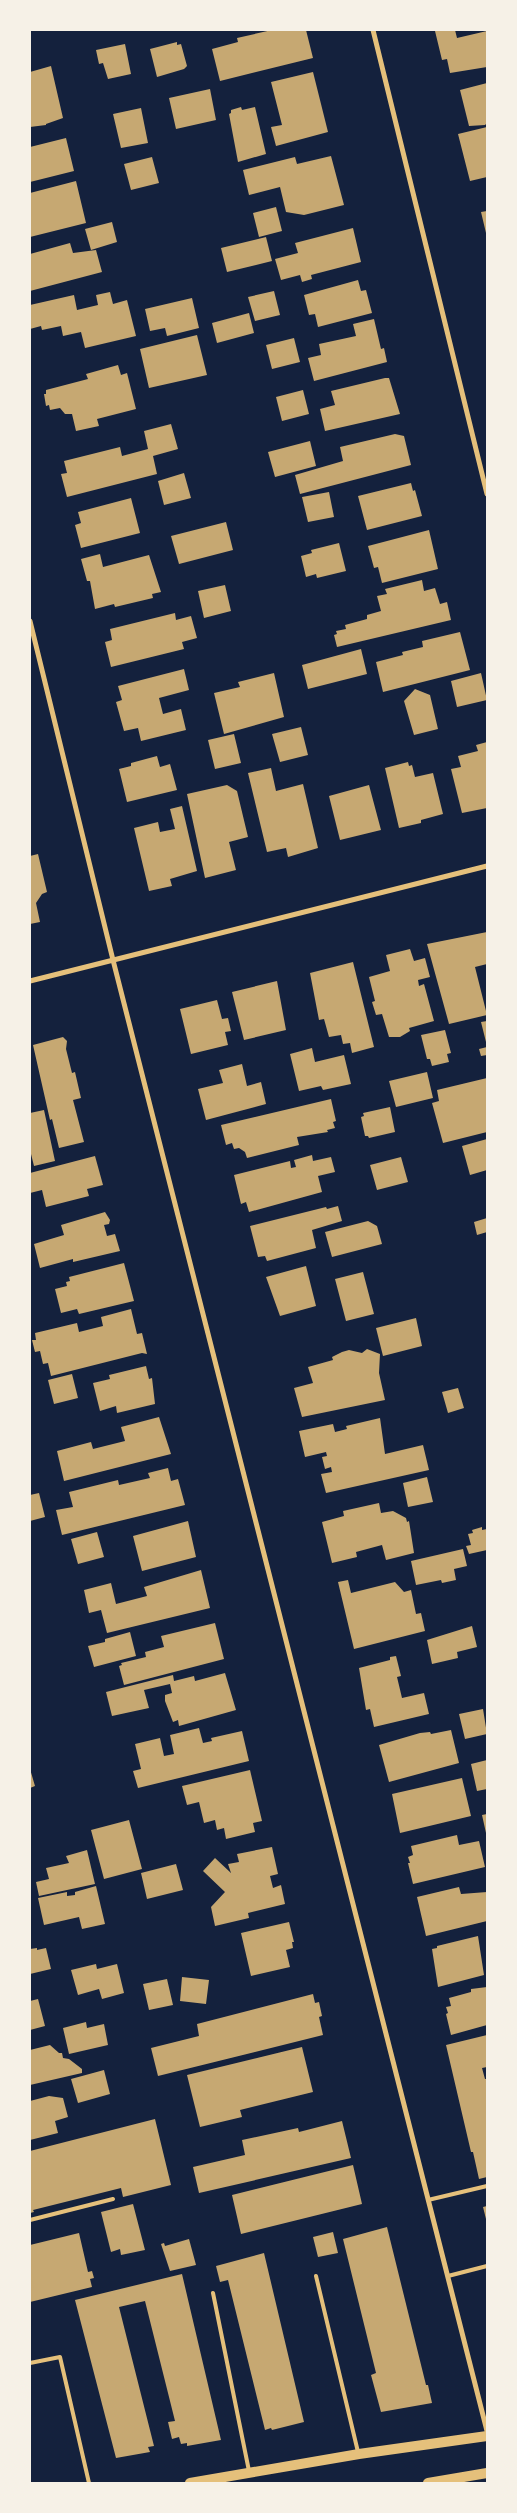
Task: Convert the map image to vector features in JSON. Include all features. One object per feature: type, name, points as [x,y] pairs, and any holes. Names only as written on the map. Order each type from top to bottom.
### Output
[{"type":"main road","points":[[190,2483],[359,2454],[487,2436]]},
{"type":"main road","points":[[428,2483],[487,2473]]},
{"type":"street","points":[[373,30],[487,494]]},
{"type":"street","points":[[30,621],[113,960],[487,2431]]},
{"type":"street","points":[[30,981],[487,866]]},
{"type":"lane","points":[[428,2200],[487,2186]]},
{"type":"lane","points":[[30,2220],[113,2199]]},
{"type":"lane","points":[[448,2276],[487,2266]]},
{"type":"lane","points":[[316,2276],[359,2454]]},
{"type":"lane","points":[[213,2293],[249,2473]]},
{"type":"lane","points":[[30,2363],[60,2357],[89,2483]]},
{"type":"building","points":[[272,30],[306,30],[313,58],[220,81],[212,49],[238,42],[237,38]]},
{"type":"building","points":[[455,30],[457,38],[487,31],[487,67],[450,73],[447,59],[442,60],[435,31]]},
{"type":"building","points":[[177,42],[177,45],[181,44],[187,66],[184,69],[157,77],[150,49]]},
{"type":"building","points":[[125,44],[131,74],[108,79],[103,63],[99,64],[96,50]]},
{"type":"building","points":[[51,66],[63,118],[46,125],[30,127],[30,72]]},
{"type":"building","points":[[313,72],[328,132],[276,146],[271,127],[282,125],[271,82]]},
{"type":"building","points":[[487,83],[487,123],[485,125],[469,126],[460,90]]},
{"type":"building","points":[[210,89],[216,120],[176,129],[169,98]]},
{"type":"building","points":[[241,107],[242,110],[255,107],[266,154],[238,162],[229,114],[231,110]]},
{"type":"building","points":[[141,108],[148,143],[121,148],[113,114]]},
{"type":"building","points":[[487,127],[487,177],[470,181],[458,134]]},
{"type":"building","points":[[66,138],[74,171],[30,182],[30,147]]},
{"type":"building","points":[[331,156],[344,205],[304,215],[286,212],[280,187],[249,195],[243,170],[295,157],[297,164]]},
{"type":"building","points":[[152,157],[159,183],[131,190],[124,164]]},
{"type":"building","points":[[76,181],[86,223],[30,237],[30,193]]},
{"type":"building","points":[[276,207],[282,231],[259,237],[253,213]]},
{"type":"building","points":[[487,211],[487,233],[486,233],[481,212]]},
{"type":"building","points":[[112,222],[117,242],[91,250],[85,229]]},
{"type":"building","points":[[353,228],[361,262],[311,275],[312,279],[302,282],[300,275],[281,280],[275,259],[298,253],[295,243]]},
{"type":"building","points":[[266,237],[272,261],[227,272],[221,248]]},
{"type":"building","points":[[70,243],[73,253],[96,250],[102,272],[30,291],[30,254]]},
{"type":"building","points":[[358,280],[361,291],[366,290],[372,313],[318,327],[315,314],[309,315],[304,295]]},
{"type":"building","points":[[274,291],[280,315],[255,321],[248,297]]},
{"type":"building","points":[[110,292],[113,304],[127,300],[136,336],[85,348],[81,332],[63,336],[61,326],[42,330],[41,326],[30,329],[30,305],[74,295],[77,310],[98,305],[96,295]]},
{"type":"building","points":[[192,298],[199,328],[167,336],[165,328],[150,331],[145,309]]},
{"type":"building","points":[[249,313],[254,333],[217,343],[212,323]]},
{"type":"building","points":[[374,319],[381,349],[384,348],[387,362],[314,381],[308,358],[321,355],[319,344],[356,336],[353,324]]},
{"type":"building","points":[[197,335],[207,375],[149,388],[140,349]]},
{"type":"building","points":[[294,338],[300,362],[272,369],[266,345]]},
{"type":"building","points":[[118,365],[121,375],[127,373],[136,409],[97,419],[99,426],[76,431],[72,414],[65,414],[60,408],[50,410],[49,405],[46,406],[44,394],[46,394],[46,390],[88,379],[86,374]]},
{"type":"building","points":[[389,378],[400,414],[325,431],[320,409],[335,405],[331,391]]},
{"type":"building","points":[[303,390],[309,414],[282,421],[276,397]]},
{"type":"building","points":[[171,424],[178,449],[153,456],[157,474],[67,497],[61,474],[67,473],[64,461],[120,447],[122,456],[148,449],[144,431]]},
{"type":"building","points":[[395,434],[404,436],[411,465],[300,494],[295,475],[343,461],[340,447]]},
{"type":"building","points":[[310,441],[316,466],[275,477],[268,452]]},
{"type":"building","points":[[184,473],[191,498],[164,505],[158,481]]},
{"type":"building","points":[[411,483],[413,491],[415,490],[422,516],[367,530],[358,496]]},
{"type":"building","points":[[329,492],[334,517],[308,522],[302,497]]},
{"type":"building","points":[[131,498],[140,533],[81,548],[75,525],[81,523],[78,512]]},
{"type":"building","points":[[226,522],[233,550],[179,564],[171,536]]},
{"type":"building","points":[[429,530],[438,569],[382,583],[378,567],[374,568],[368,546]]},
{"type":"building","points":[[339,543],[346,571],[317,578],[316,574],[306,577],[301,556],[312,553],[311,550]]},
{"type":"building","points":[[100,554],[103,567],[149,555],[161,592],[152,594],[153,598],[115,607],[114,604],[95,609],[90,581],[87,581],[81,559]]},
{"type":"building","points":[[422,580],[424,591],[435,588],[440,604],[447,602],[451,620],[337,647],[334,635],[337,634],[336,631],[346,629],[345,625],[367,619],[367,615],[381,611],[377,596],[387,594],[385,589]]},
{"type":"building","points":[[225,585],[231,611],[204,618],[198,591]]},
{"type":"building","points":[[175,613],[176,620],[191,616],[197,638],[182,642],[184,649],[111,667],[105,642],[112,640],[110,629]]},
{"type":"building","points":[[460,632],[470,670],[383,692],[376,662],[403,655],[402,652],[423,647],[422,641]]},
{"type":"building","points":[[361,649],[367,674],[308,689],[302,665]]},
{"type":"building","points":[[184,669],[189,690],[159,698],[163,714],[181,709],[186,730],[141,741],[138,728],[124,731],[116,702],[122,700],[118,686]]},
{"type":"building","points":[[274,673],[284,717],[224,734],[214,693],[240,687],[238,682]]},
{"type":"building","points":[[481,673],[487,700],[457,707],[451,681]]},
{"type":"building","points":[[415,689],[430,695],[438,729],[414,735],[404,701]]},
{"type":"building","points":[[301,727],[308,755],[280,762],[272,734]]},
{"type":"building","points":[[234,734],[241,763],[215,769],[208,740]]},
{"type":"building","points":[[487,742],[487,808],[462,813],[451,769],[461,767],[458,756],[478,751],[476,745]]},
{"type":"building","points":[[157,756],[160,767],[170,764],[177,790],[127,802],[119,769],[131,766],[131,763]]},
{"type":"building","points":[[408,762],[409,766],[412,765],[415,777],[433,773],[443,814],[421,820],[421,823],[399,828],[385,768]]},
{"type":"building","points":[[271,768],[276,791],[303,784],[318,848],[288,857],[286,848],[267,852],[248,773]]},
{"type":"building","points":[[227,785],[237,791],[248,837],[229,842],[236,870],[205,878],[187,794]]},
{"type":"building","points":[[369,785],[381,830],[340,840],[329,796]]},
{"type":"building","points":[[182,806],[197,871],[170,879],[172,886],[149,891],[134,828],[158,822],[160,832],[175,829],[170,809]]},
{"type":"building","points":[[38,854],[47,892],[42,894],[36,903],[40,922],[30,924],[30,856]]},
{"type":"building","points":[[487,932],[487,964],[475,967],[487,1015],[449,1024],[427,944]]},
{"type":"building","points":[[410,949],[414,961],[425,958],[430,977],[418,980],[419,986],[424,984],[434,1021],[409,1028],[410,1031],[400,1037],[389,1037],[382,1014],[376,1015],[372,1002],[375,1001],[369,977],[390,971],[386,955]]},
{"type":"building","points":[[353,962],[374,1047],[352,1053],[350,1043],[343,1044],[341,1035],[329,1037],[324,1019],[319,1020],[310,973]]},
{"type":"building","points":[[277,981],[286,1030],[244,1040],[232,992]]},
{"type":"building","points":[[217,1000],[222,1019],[228,1018],[231,1031],[225,1032],[228,1045],[191,1054],[180,1009]]},
{"type":"building","points":[[487,1021],[487,1042],[486,1042],[481,1022]]},
{"type":"building","points":[[445,1030],[451,1053],[447,1054],[449,1062],[432,1066],[430,1059],[427,1059],[421,1035]]},
{"type":"building","points":[[63,1037],[67,1041],[66,1049],[72,1073],[75,1072],[81,1098],[73,1100],[84,1142],[59,1148],[52,1119],[50,1120],[33,1045]]},
{"type":"building","points":[[487,1047],[487,1055],[481,1056],[479,1049]]},
{"type":"building","points":[[312,1048],[315,1062],[344,1055],[351,1084],[323,1090],[321,1086],[299,1091],[290,1054]]},
{"type":"building","points":[[242,1064],[247,1086],[261,1082],[266,1104],[206,1120],[198,1089],[223,1083],[219,1070]]},
{"type":"building","points":[[427,1072],[433,1098],[396,1107],[389,1081]]},
{"type":"building","points":[[487,1078],[487,1132],[443,1143],[432,1103],[439,1101],[437,1090]]},
{"type":"building","points":[[331,1099],[336,1121],[333,1122],[335,1128],[327,1130],[328,1132],[297,1137],[299,1145],[247,1158],[245,1152],[239,1148],[234,1149],[232,1143],[226,1145],[221,1125]]},
{"type":"building","points":[[390,1107],[395,1132],[369,1138],[365,1136],[361,1117],[364,1116],[363,1113]]},
{"type":"building","points":[[44,1110],[55,1161],[34,1166],[30,1150],[30,1113]]},
{"type":"building","points":[[487,1139],[487,1170],[470,1175],[462,1146]]},
{"type":"building","points":[[312,1155],[313,1161],[331,1157],[335,1172],[318,1176],[322,1192],[249,1212],[246,1202],[241,1204],[234,1175],[290,1161],[291,1168],[296,1167],[294,1160]]},
{"type":"building","points":[[95,1156],[103,1185],[87,1189],[89,1196],[46,1207],[42,1190],[30,1193],[30,1173]]},
{"type":"building","points":[[401,1157],[408,1182],[377,1190],[370,1165]]},
{"type":"building","points":[[338,1206],[342,1221],[312,1230],[316,1248],[267,1261],[265,1256],[258,1257],[250,1226],[326,1207],[327,1209]]},
{"type":"building","points":[[105,1212],[110,1220],[109,1224],[104,1225],[107,1236],[115,1234],[120,1251],[73,1262],[73,1259],[40,1268],[34,1244],[64,1235],[61,1225]]},
{"type":"building","points":[[487,1218],[487,1232],[477,1235],[474,1222]]},
{"type":"building","points":[[368,1221],[377,1226],[382,1244],[332,1257],[325,1232]]},
{"type":"building","points":[[124,1263],[134,1301],[79,1314],[77,1309],[61,1313],[55,1289],[67,1286],[66,1282],[70,1281],[69,1277]]},
{"type":"building","points":[[306,1266],[316,1306],[280,1316],[266,1277]]},
{"type":"building","points":[[363,1272],[374,1314],[346,1321],[335,1279]]},
{"type":"building","points":[[131,1309],[137,1334],[142,1333],[147,1354],[142,1353],[51,1376],[48,1363],[43,1364],[40,1351],[35,1352],[32,1340],[36,1340],[35,1333],[77,1323],[79,1332],[103,1326],[101,1317]]},
{"type":"building","points":[[416,1318],[422,1346],[383,1356],[376,1328]]},
{"type":"building","points":[[367,1349],[380,1354],[379,1373],[385,1400],[302,1417],[294,1388],[313,1383],[308,1367],[333,1360],[332,1357],[342,1352],[349,1350],[362,1353]]},
{"type":"building","points":[[146,1366],[149,1379],[152,1378],[155,1404],[117,1413],[116,1406],[100,1411],[93,1383],[110,1379],[109,1375]]},
{"type":"building","points":[[72,1374],[78,1398],[54,1404],[48,1380]]},
{"type":"building","points":[[458,1388],[464,1408],[448,1413],[442,1392]]},
{"type":"building","points":[[159,1417],[171,1454],[64,1481],[57,1451],[91,1442],[93,1449],[125,1441],[121,1427]]},
{"type":"building","points":[[380,1418],[385,1454],[423,1445],[429,1470],[326,1493],[321,1474],[332,1472],[331,1467],[325,1469],[322,1457],[327,1456],[326,1452],[305,1457],[299,1431],[333,1424],[335,1432],[347,1429],[346,1426]]},
{"type":"building","points":[[168,1468],[171,1481],[178,1479],[185,1505],[62,1535],[56,1510],[73,1507],[69,1492],[118,1480],[119,1485],[150,1478],[148,1473]]},
{"type":"building","points":[[427,1477],[433,1502],[408,1507],[403,1483]]},
{"type":"building","points":[[39,1493],[45,1517],[30,1521],[30,1495]]},
{"type":"building","points":[[379,1503],[381,1513],[393,1511],[406,1518],[407,1522],[409,1521],[414,1553],[386,1560],[382,1545],[356,1552],[357,1557],[332,1563],[322,1522],[344,1516],[343,1511]]},
{"type":"building","points":[[188,1521],[196,1557],[142,1571],[133,1536]]},
{"type":"building","points":[[482,1527],[482,1530],[487,1529],[487,1550],[469,1554],[466,1546],[471,1545],[468,1534],[473,1533],[472,1530]]},
{"type":"building","points":[[97,1532],[104,1557],[78,1564],[71,1539]]},
{"type":"building","points":[[463,1549],[467,1566],[454,1569],[456,1580],[442,1583],[441,1580],[416,1585],[411,1561]]},
{"type":"building","points":[[201,1570],[210,1608],[107,1633],[101,1610],[89,1613],[84,1590],[111,1583],[116,1604],[147,1596],[144,1587]]},
{"type":"building","points":[[348,1580],[351,1593],[395,1582],[404,1592],[411,1590],[416,1614],[421,1613],[425,1631],[354,1649],[338,1582]]},
{"type":"building","points":[[215,1623],[224,1659],[124,1685],[119,1666],[122,1665],[121,1663],[146,1657],[145,1652],[164,1647],[161,1636]]},
{"type":"building","points":[[472,1626],[477,1647],[457,1652],[458,1658],[432,1664],[427,1640]]},
{"type":"building","points":[[130,1632],[136,1656],[94,1667],[88,1646],[105,1642],[105,1639]]},
{"type":"building","points":[[396,1656],[401,1676],[397,1677],[402,1698],[424,1693],[429,1714],[374,1727],[370,1709],[366,1710],[359,1668],[390,1660],[390,1657]]},
{"type":"building","points":[[225,1673],[236,1710],[179,1726],[178,1720],[173,1722],[165,1701],[165,1695],[172,1693],[170,1684],[144,1690],[149,1708],[112,1716],[106,1692],[173,1675],[174,1681],[194,1676],[195,1681]]},
{"type":"building","points":[[483,1709],[487,1734],[465,1739],[459,1714]]},
{"type":"building","points":[[199,1728],[203,1743],[212,1741],[211,1738],[242,1731],[249,1761],[138,1788],[133,1771],[141,1769],[135,1744],[160,1738],[164,1756],[174,1754],[170,1735]]},
{"type":"building","points":[[451,1730],[459,1763],[389,1782],[379,1745],[420,1733],[430,1732],[431,1734]]},
{"type":"building","points":[[487,1760],[487,1789],[477,1791],[471,1764]]},
{"type":"building","points":[[30,1769],[35,1786],[30,1788]]},
{"type":"building","points":[[250,1770],[262,1821],[253,1823],[255,1832],[226,1839],[224,1828],[217,1830],[215,1820],[204,1823],[199,1802],[187,1805],[182,1786]]},
{"type":"building","points":[[462,1778],[471,1816],[400,1833],[392,1794]]},
{"type":"building","points":[[487,1814],[487,1833],[486,1833],[482,1815]]},
{"type":"building","points":[[129,1820],[142,1869],[104,1879],[91,1830]]},
{"type":"building","points":[[457,1835],[459,1845],[479,1841],[485,1867],[413,1884],[408,1863],[410,1863],[408,1857],[413,1855],[411,1846]]},
{"type":"building","points":[[272,1847],[278,1874],[270,1876],[273,1888],[281,1885],[285,1904],[248,1913],[249,1918],[215,1926],[211,1907],[225,1892],[203,1871],[215,1858],[231,1873],[228,1864],[239,1862],[237,1854]]},
{"type":"building","points":[[87,1850],[95,1884],[39,1896],[36,1882],[49,1879],[46,1868],[69,1863],[66,1856]]},
{"type":"building","points":[[176,1864],[183,1890],[147,1899],[141,1873]]},
{"type":"building","points":[[96,1886],[105,1924],[82,1929],[79,1917],[44,1925],[38,1898],[67,1892],[67,1896],[75,1895],[75,1892]]},
{"type":"building","points":[[459,1887],[461,1894],[487,1892],[487,1921],[426,1936],[417,1897]]},
{"type":"building","points":[[289,1922],[294,1942],[292,1942],[293,1948],[286,1950],[290,1967],[251,1976],[241,1933]]},
{"type":"building","points":[[478,1936],[484,1975],[438,1987],[432,1949],[437,1948],[437,1946]]},
{"type":"building","points":[[37,1948],[37,1950],[46,1948],[51,1969],[30,1974],[30,1949]]},
{"type":"building","points":[[96,1964],[97,1969],[117,1964],[124,1993],[102,1999],[99,1989],[78,1995],[71,1970]]},
{"type":"building","points":[[182,1977],[209,1980],[206,2004],[180,2001]]},
{"type":"building","points":[[167,1979],[173,2005],[149,2010],[143,1984]]},
{"type":"building","points":[[487,1987],[487,2025],[451,2035],[446,2014],[448,2013],[446,2007],[451,2006],[449,1998],[471,1992],[471,1989]]},
{"type":"building","points":[[313,1994],[315,2003],[319,2002],[322,2016],[319,2017],[323,2035],[158,2076],[151,2048],[199,2036],[197,2024]]},
{"type":"building","points":[[38,1999],[45,2026],[30,2030],[30,2001]]},
{"type":"building","points":[[86,2022],[87,2028],[104,2024],[108,2045],[69,2054],[63,2028]]},
{"type":"building","points":[[487,2035],[487,2067],[482,2068],[485,2079],[487,2079],[487,2177],[479,2179],[446,2045]]},
{"type":"building","points":[[50,2045],[59,2053],[62,2053],[63,2058],[69,2059],[82,2069],[82,2073],[30,2085],[30,2050]]},
{"type":"building","points":[[302,2047],[313,2092],[240,2110],[242,2117],[200,2127],[187,2075]]},
{"type":"building","points":[[104,2070],[110,2094],[78,2103],[71,2079]]},
{"type":"building","points":[[49,2096],[63,2098],[68,2117],[55,2121],[58,2133],[30,2140],[30,2101]]},
{"type":"building","points":[[155,2119],[171,2185],[123,2197],[121,2188],[33,2210],[34,2212],[30,2213],[30,2151]]},
{"type":"building","points":[[342,2121],[351,2158],[199,2193],[193,2167],[245,2155],[242,2140],[298,2128],[299,2132]]},
{"type":"building","points":[[353,2165],[362,2204],[241,2234],[232,2195]]},
{"type":"building","points":[[133,2204],[145,2250],[121,2255],[120,2249],[111,2252],[101,2212]]},
{"type":"building","points":[[487,2206],[487,2219],[486,2219],[483,2207]]},
{"type":"building","points":[[387,2227],[432,2403],[381,2412],[371,2375],[376,2373],[343,2239]]},
{"type":"building","points":[[333,2232],[338,2253],[318,2257],[313,2237]]},
{"type":"building","points":[[79,2233],[88,2272],[92,2271],[94,2278],[90,2279],[92,2287],[30,2302],[30,2245]]},
{"type":"building","points":[[189,2239],[196,2265],[170,2271],[161,2244],[164,2243],[165,2246]]},
{"type":"building","points":[[264,2253],[304,2422],[272,2430],[271,2428],[265,2430],[228,2280],[220,2282],[216,2266]]},
{"type":"building","points":[[182,2274],[221,2440],[187,2446],[187,2443],[181,2444],[179,2437],[172,2439],[168,2422],[175,2421],[145,2301],[119,2307],[154,2446],[148,2447],[150,2452],[116,2458],[75,2300]]}]
